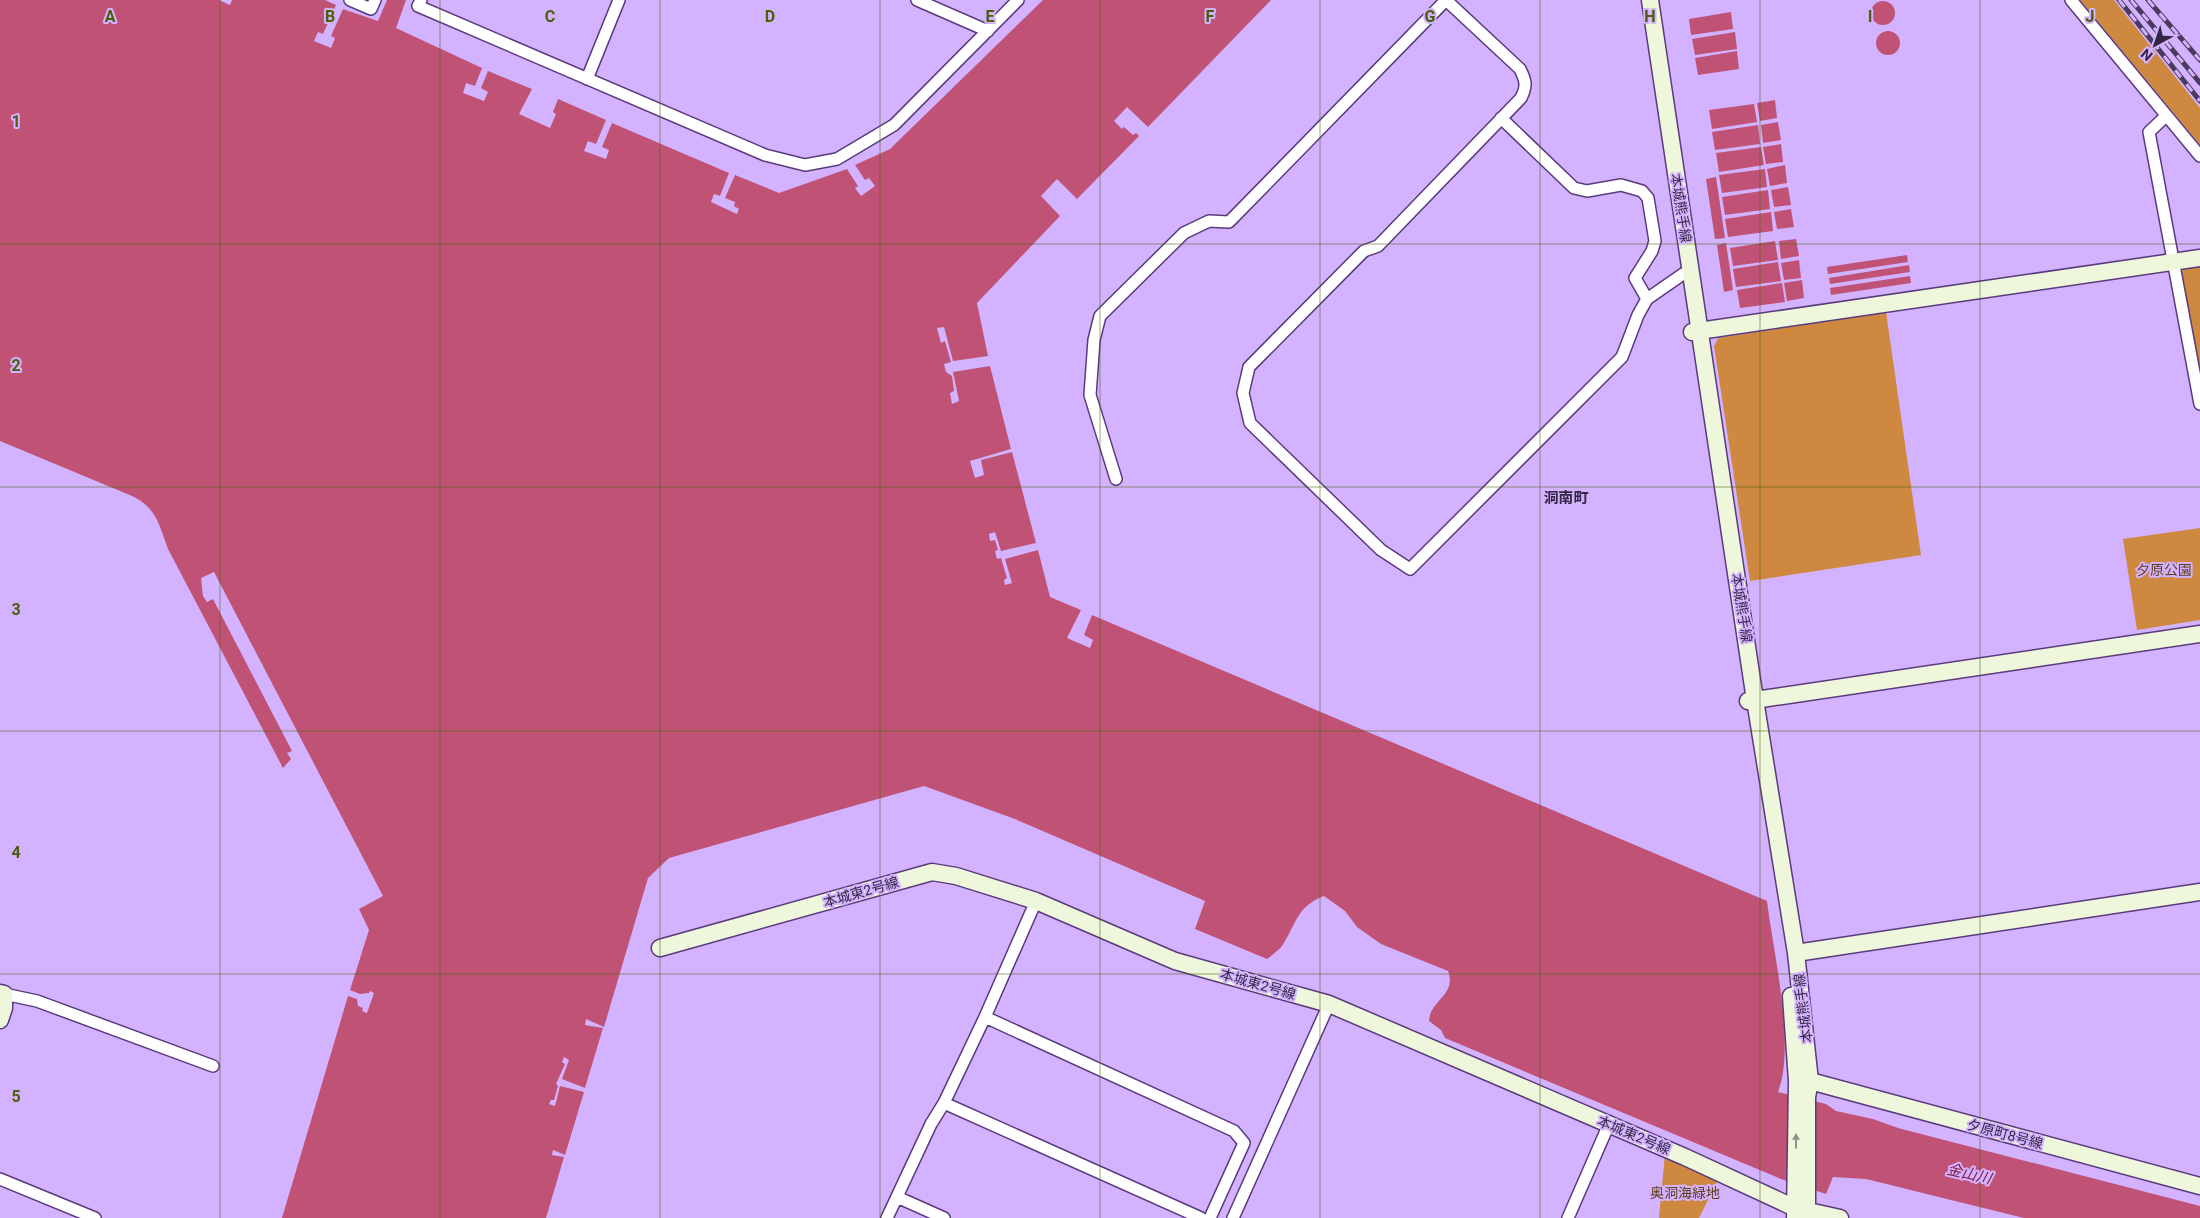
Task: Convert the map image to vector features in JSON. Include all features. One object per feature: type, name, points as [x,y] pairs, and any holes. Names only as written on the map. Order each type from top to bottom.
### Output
[{"type":"street","points":[[350,0],[371,9],[375,0]]},
{"type":"street","points":[[421,0],[418,6],[587,79],[765,155],[805,165],[837,159],[894,125],[1018,0]]},
{"type":"street","points":[[587,79],[619,0]]},
{"type":"street","points":[[917,0],[931,3],[988,31]]},
{"type":"street","points":[[1116,479],[1090,394],[1094,340],[1100,316],[1184,233],[1209,221],[1229,222],[1446,0],[1520,69],[1526,80],[1526,88],[1520,98],[1378,246],[1364,252],[1249,367],[1243,393],[1250,423],[1382,550],[1410,569],[1622,357],[1638,315],[1647,299],[1683,274]]},
{"type":"street","name":"本城熊手線","points":[[1641,0],[1683,274],[1696,331]]},
{"type":"street","name":"本城熊手線","points":[[1650,0],[1696,331],[1752,700],[1803,1089]]},
{"type":"street","points":[[2071,0],[2200,156]]},
{"type":"street","points":[[2166,116],[2149,132],[2175,262],[2200,404]]},
{"type":"street","points":[[1501,118],[1574,188],[1588,191],[1621,184],[1642,191],[1648,198],[1654,241],[1652,251],[1635,278],[1647,299]]},
{"type":"street","points":[[1696,331],[2200,258]]},
{"type":"street","points":[[1752,700],[2200,634]]},
{"type":"street","name":"本城熊手線","points":[[1752,700],[1796,953],[1803,1089],[1801,1214]]},
{"type":"street","name":"本城東2号線","points":[[660,948],[932,872],[956,876],[1036,901],[1175,961],[1329,1004],[1609,1124],[1801,1214],[1840,1218]]},
{"type":"street","points":[[1796,953],[2200,892]]},
{"type":"street","points":[[887,1218],[931,1124],[944,1103],[985,1017],[1036,901]]},
{"type":"street","points":[[0,1020],[4,1008],[2,994],[37,1001],[213,1066]]},
{"type":"street","points":[[1234,1218],[1329,1004]]},
{"type":"street","points":[[985,1017],[1234,1131],[1244,1143],[1210,1218]]},
{"type":"street","name":"夕原町8号線","points":[[1803,1089],[2200,1186]]},
{"type":"street","points":[[944,1103],[1201,1218]]},
{"type":"street","points":[[1568,1218],[1609,1124]]},
{"type":"street","points":[[0,1179],[94,1218]]},
{"type":"street","points":[[896,1197],[944,1218]]},
{"type":"green space","points":[[2080,0],[2114,0],[2200,108],[2200,145]]},
{"type":"green space","points":[[2200,264],[2200,382],[2181,274],[2184,267]]},
{"type":"green space","points":[[1886,312],[1921,555],[1750,581],[1714,346],[1718,338]]},
{"type":"green space","name":"夕原公園","points":[[2200,528],[2200,620],[2137,630],[2123,539]]},
{"type":"green space","name":"奥洞海緑地","points":[[1665,1154],[1717,1182],[1699,1218],[1659,1218]]},
{"type":"water","name":"金山川","points":[[0,0],[219,0],[230,5],[232,0],[325,0],[336,5],[323,34],[318,32],[314,41],[331,48],[335,38],[331,36],[343,9],[378,21],[387,0],[406,0],[396,28],[482,68],[475,86],[466,83],[463,93],[484,101],[488,92],[481,88],[488,71],[532,89],[519,114],[550,128],[556,114],[553,112],[558,99],[606,120],[596,144],[588,141],[584,151],[606,159],[609,150],[602,147],[612,123],[729,173],[720,196],[714,194],[711,202],[737,214],[739,209],[734,206],[735,202],[725,198],[735,175],[779,193],[847,169],[858,186],[855,188],[861,196],[875,186],[869,178],[865,180],[855,165],[890,149],[1043,0],[1271,0],[1148,127],[1127,107],[1114,121],[1122,129],[1124,127],[1133,135],[1136,133],[1139,136],[1077,199],[1057,179],[1041,196],[1060,216],[977,303],[988,356],[953,361],[944,327],[937,328],[941,343],[945,341],[951,362],[944,364],[946,372],[952,376],[954,391],[950,393],[952,404],[959,401],[953,372],[990,366],[1011,449],[970,461],[975,478],[984,475],[981,460],[1012,452],[1036,543],[1001,551],[995,532],[989,534],[990,541],[995,540],[998,550],[995,551],[997,559],[1001,558],[1007,578],[1004,580],[1005,585],[1012,583],[1005,559],[1038,550],[1050,597],[1081,610],[1067,638],[1090,648],[1093,640],[1084,635],[1092,615],[1767,901],[1782,998],[1784,1025],[1785,1050],[1783,1073],[1778,1092],[1826,1104],[1836,1111],[1873,1119],[1898,1128],[2200,1206],[2200,1218],[2024,1218],[1866,1179],[1833,1177],[1826,1194],[1781,1179],[1445,1038],[1441,1030],[1429,1021],[1430,1014],[1449,986],[1448,971],[1381,944],[1357,927],[1345,911],[1324,896],[1315,900],[1302,911],[1282,946],[1267,959],[1195,929],[1205,901],[1015,819],[924,786],[669,858],[648,878],[604,1027],[586,1019],[585,1025],[603,1028],[585,1088],[562,1079],[569,1060],[564,1057],[562,1062],[565,1064],[556,1084],[558,1086],[554,1100],[551,1100],[549,1104],[555,1106],[560,1086],[584,1092],[565,1155],[553,1150],[552,1155],[564,1157],[546,1218],[282,1218],[348,996],[357,999],[358,1006],[367,1013],[374,993],[370,991],[369,993],[360,994],[350,990],[369,930],[359,909],[383,896],[214,572],[201,578],[203,596],[207,602],[213,599],[292,751],[287,753],[291,759],[283,768],[168,549],[156,518],[147,506],[132,496],[0,441]]},
{"type":"water","points":[[1883,1],[1892,4],[1895,13],[1892,22],[1883,25],[1874,22],[1871,13],[1874,4]]},
{"type":"water","points":[[1731,12],[1733,29],[1691,35],[1689,19]]},
{"type":"water","points":[[1888,31],[1897,34],[1900,43],[1897,52],[1888,55],[1879,52],[1876,43],[1879,34]]},
{"type":"water","points":[[1735,32],[1737,49],[1695,55],[1692,39]]},
{"type":"water","points":[[1737,51],[1739,69],[1698,75],[1695,58]]},
{"type":"water","points":[[1775,100],[1777,118],[1760,121],[1757,103]]},
{"type":"water","points":[[1754,104],[1757,122],[1712,129],[1709,110]]},
{"type":"water","points":[[1778,122],[1781,140],[1763,143],[1761,125]]},
{"type":"water","points":[[1758,125],[1760,144],[1715,150],[1712,132]]},
{"type":"water","points":[[1781,144],[1783,162],[1766,164],[1763,147]]},
{"type":"water","points":[[1761,147],[1764,165],[1719,172],[1716,153]]},
{"type":"water","points":[[1785,165],[1787,183],[1770,186],[1767,169]]},
{"type":"water","points":[[1765,169],[1767,187],[1722,193],[1719,175]]},
{"type":"water","points":[[1716,177],[1725,238],[1715,239],[1706,179]]},
{"type":"water","points":[[1788,187],[1791,205],[1774,207],[1771,190]]},
{"type":"water","points":[[1768,190],[1770,209],[1725,215],[1722,197]]},
{"type":"water","points":[[1791,209],[1794,227],[1777,229],[1774,212]]},
{"type":"water","points":[[1771,212],[1773,231],[1728,237],[1725,219]]},
{"type":"water","points":[[1796,239],[1799,256],[1781,259],[1779,241]]},
{"type":"water","points":[[1775,241],[1778,260],[1733,266],[1730,248]]},
{"type":"water","points":[[1726,243],[1733,290],[1724,292],[1717,245]]},
{"type":"water","points":[[1907,255],[1908,262],[1828,274],[1827,267]]},
{"type":"water","points":[[1799,260],[1801,278],[1784,280],[1781,263]]},
{"type":"water","points":[[1778,262],[1781,281],[1736,287],[1733,269]]},
{"type":"water","points":[[1909,265],[1910,272],[1830,284],[1829,278]]},
{"type":"water","points":[[1910,276],[1911,283],[1831,295],[1830,288]]},
{"type":"water","points":[[1802,280],[1804,298],[1787,301],[1784,283]]},
{"type":"water","points":[[1782,283],[1785,302],[1740,308],[1737,290]]},
{"type":"railway","points":[[2119,0],[2200,101]]},
{"type":"railway","points":[[2131,0],[2200,83]]},
{"type":"railway","points":[[2148,0],[2200,60]]},
{"type":"district","name":"洞南町","points":[[1566,498]]}]
